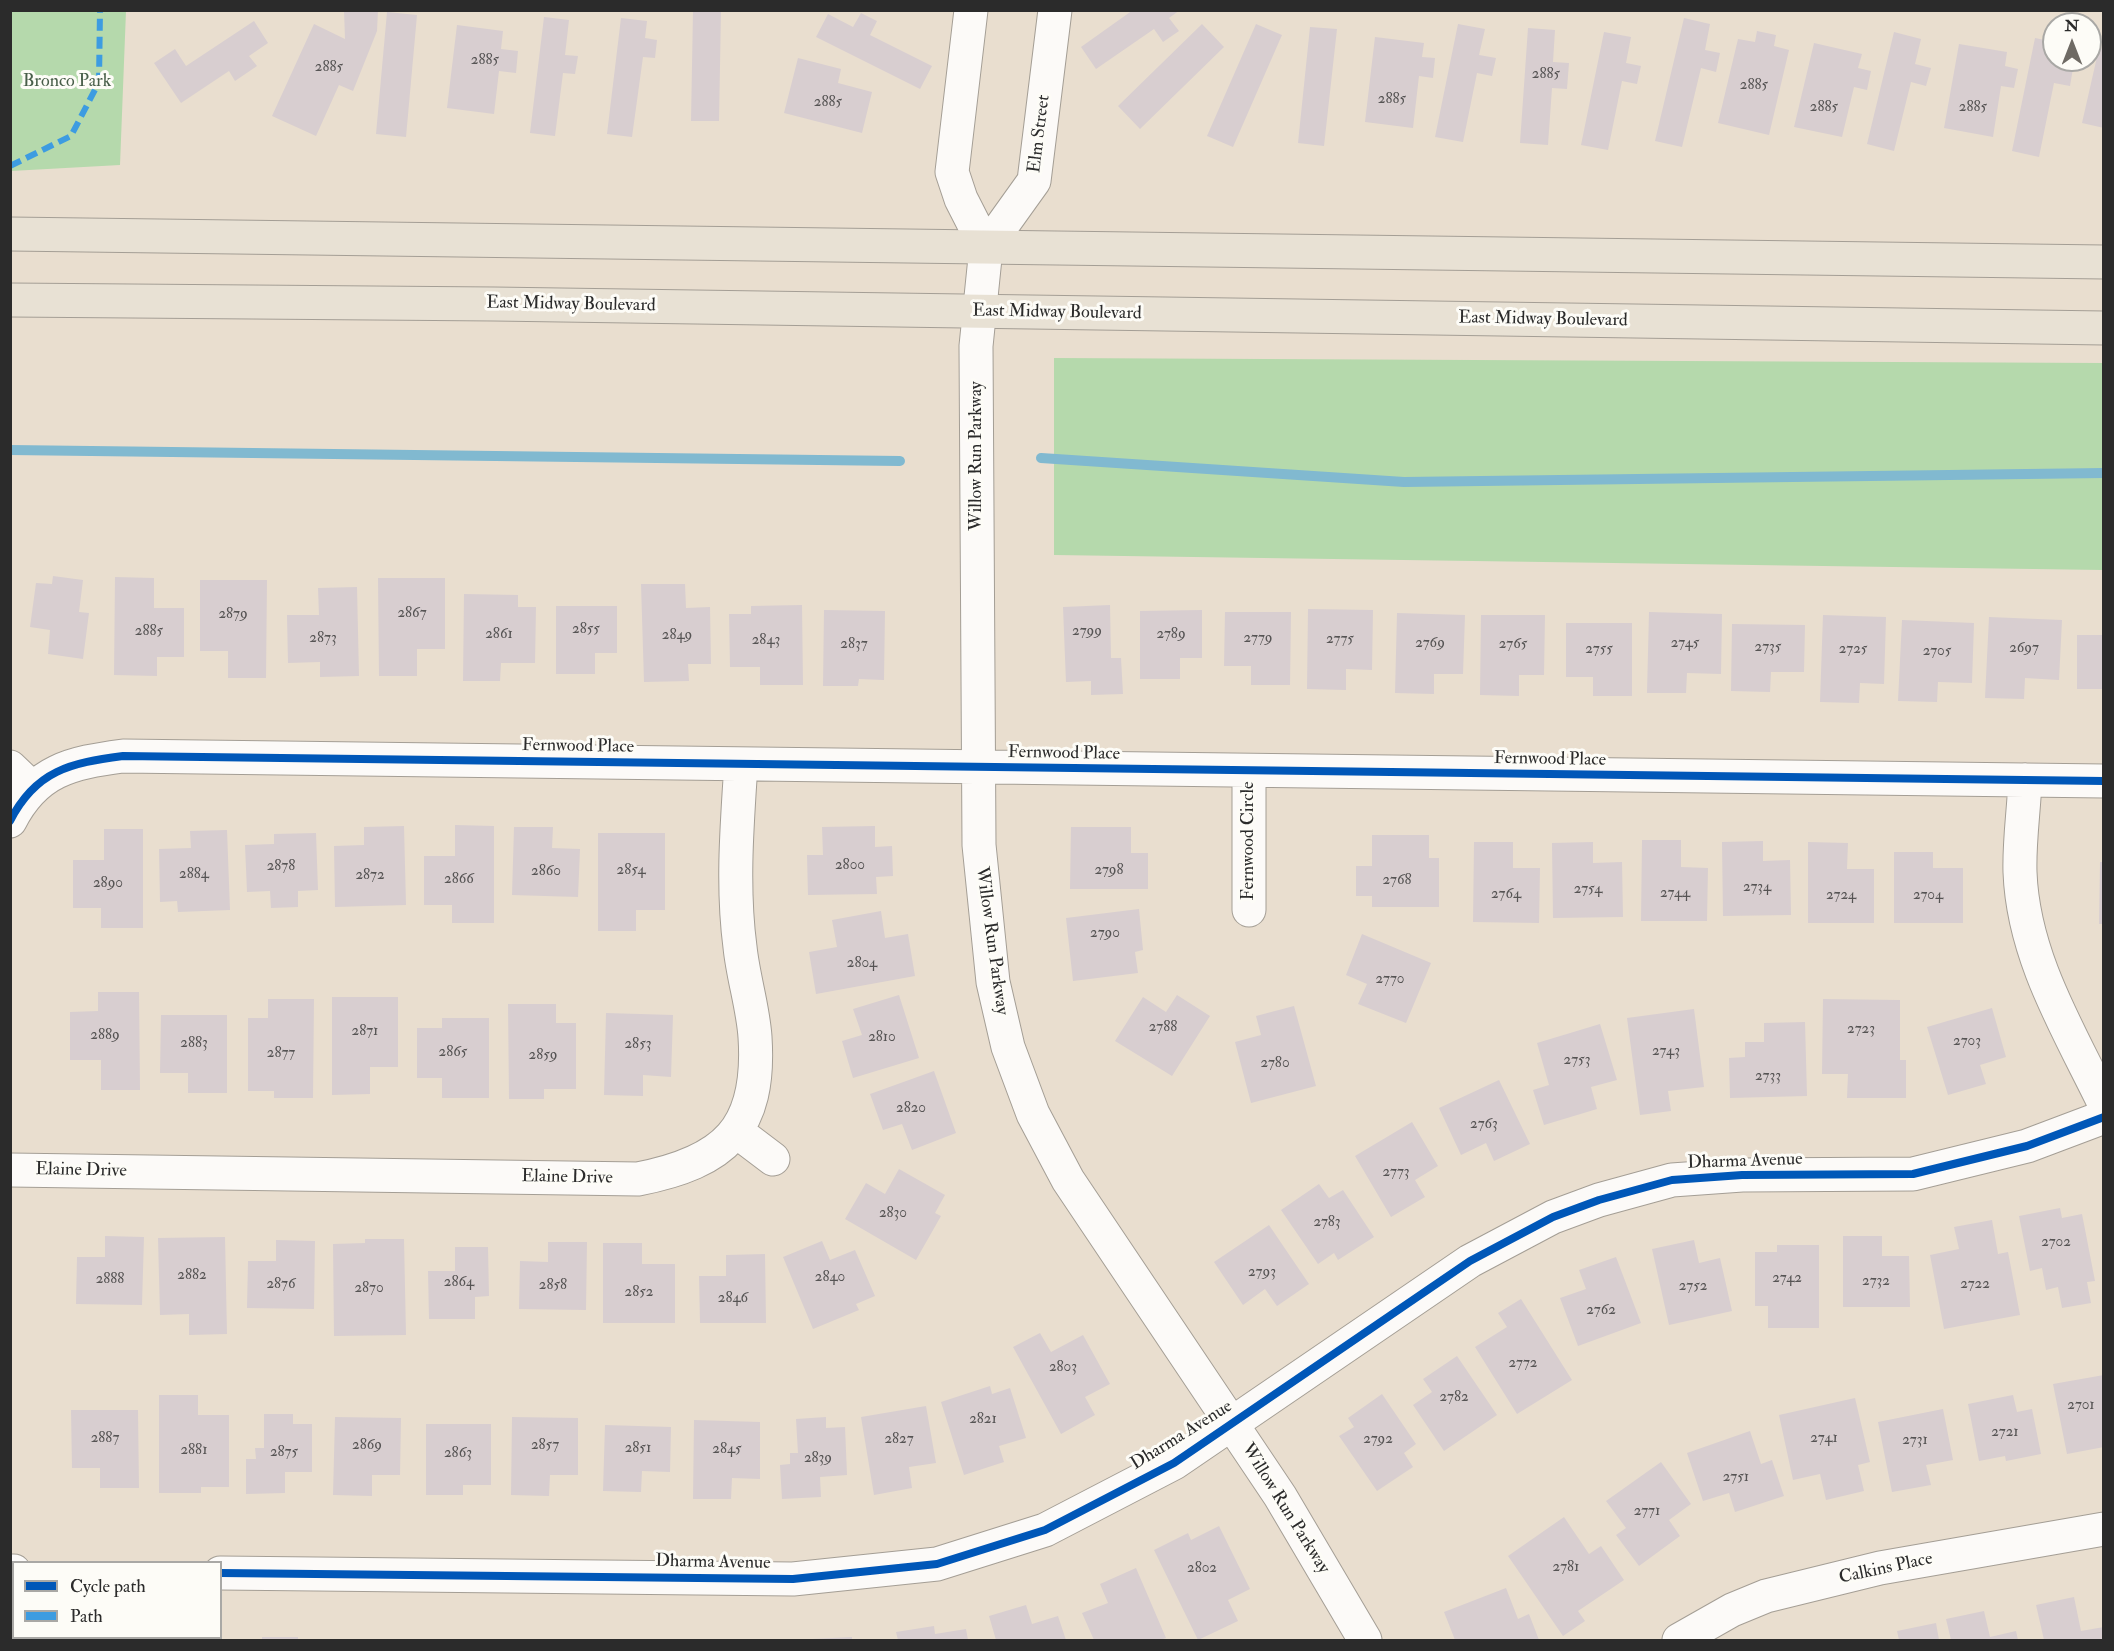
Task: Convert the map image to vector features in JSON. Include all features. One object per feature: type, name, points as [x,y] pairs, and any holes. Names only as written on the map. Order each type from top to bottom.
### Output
[{"type":"main road","points":[[10,234],[2103,261]]},
{"type":"main road","name":"East Midway Boulevard","points":[[10,300],[979,311],[2103,328]]},
{"type":"street","points":[[971,10],[952,172],[961,199],[986,248]]},
{"type":"street","name":"Elm Street","points":[[986,248],[1034,181],[1055,10]]},
{"type":"street","name":"Willow Run Parkway","points":[[986,248],[976,346],[979,845],[993,982],[1012,1058],[1033,1114],[1068,1180],[1280,1496],[1365,1641]]},
{"type":"street","name":"Fernwood Place","points":[[21,778],[51,773],[80,761],[123,756],[2103,781]]},
{"type":"street","name":"Elaine Drive","points":[[10,1170],[638,1179],[670,1173],[699,1161],[725,1145],[742,1124],[753,1095],[755,1037],[740,947],[736,907],[741,764]]},
{"type":"street","name":"Fernwood Circle","points":[[1249,910],[1250,772]]},
{"type":"street","points":[[10,821],[21,778]]},
{"type":"street","points":[[2025,780],[2020,871],[2023,901],[2039,971],[2103,1103]]},
{"type":"street","name":"Dharma Avenue","points":[[222,1574],[793,1579],[937,1564],[1045,1530],[1174,1463],[1470,1261],[1553,1217],[1645,1186],[1695,1179],[1742,1175],[1912,1174],[2027,1146],[2103,1117]]},
{"type":"street","points":[[736,1131],[773,1160]]},
{"type":"street","name":"Calkins Place","points":[[1679,1641],[1732,1610],[1766,1596],[1880,1568],[2103,1529]]},
{"type":"green space","name":"Bronco Park","points":[[11,10],[126,11],[120,165],[11,171]]},
{"type":"green space","points":[[1054,358],[2103,363],[2103,570],[1054,555]]},
{"type":"building","points":[[344,10],[378,10],[377,31],[353,91],[339,85],[316,136],[272,116],[314,24],[345,39]]},
{"type":"building","points":[[1133,10],[1180,10],[1169,18],[1179,31],[1163,42],[1154,29],[1096,69],[1081,47]]},
{"type":"building","points":[[693,11],[721,11],[719,121],[691,121]]},
{"type":"building","points":[[387,12],[417,15],[406,137],[376,134]]},
{"type":"building","points":[[861,13],[877,21],[870,35],[932,66],[920,89],[816,37],[828,14],[853,27]]},
{"type":"building","points":[[544,17],[569,20],[565,55],[578,56],[575,74],[563,73],[555,136],[530,133]]},
{"type":"building","points":[[621,18],[647,21],[645,38],[657,40],[655,58],[643,57],[632,137],[607,134]]},
{"type":"building","points":[[1684,18],[1710,24],[1705,50],[1720,53],[1716,72],[1701,68],[1682,147],[1655,141]]},
{"type":"building","points":[[254,21],[268,43],[249,56],[257,66],[235,81],[229,71],[181,103],[154,63],[175,49],[186,66]]},
{"type":"building","points":[[1202,24],[1224,47],[1140,129],[1118,106]]},
{"type":"building","points":[[1256,24],[1282,35],[1233,147],[1207,136]]},
{"type":"building","points":[[1458,24],[1485,29],[1479,55],[1496,58],[1492,76],[1477,73],[1463,142],[1435,137]]},
{"type":"building","points":[[457,25],[503,31],[501,49],[518,51],[516,73],[499,71],[494,114],[447,108]]},
{"type":"building","points":[[1310,27],[1337,29],[1324,146],[1298,143]]},
{"type":"building","points":[[1528,28],[1555,30],[1553,62],[1569,63],[1567,89],[1552,88],[1548,145],[1520,143]]},
{"type":"building","points":[[1757,31],[1776,35],[1774,46],[1789,50],[1769,135],[1718,123],[1738,39],[1755,42]]},
{"type":"building","points":[[1604,32],[1631,37],[1626,63],[1641,66],[1637,84],[1622,81],[1608,150],[1581,145]]},
{"type":"building","points":[[1894,32],[1921,39],[1915,64],[1931,68],[1926,86],[1911,82],[1894,151],[1867,144]]},
{"type":"building","points":[[1375,37],[1424,43],[1422,57],[1435,58],[1433,78],[1419,76],[1413,128],[1365,122]]},
{"type":"building","points":[[2035,38],[2042,39],[2042,72],[2072,72],[2070,86],[2054,83],[2039,157],[2012,151]]},
{"type":"building","points":[[1814,43],[1862,54],[1858,68],[1871,71],[1867,90],[1854,87],[1842,137],[1794,127]]},
{"type":"building","points":[[1959,44],[2007,52],[2005,66],[2018,69],[2014,88],[2001,86],[1993,137],[1944,128]]},
{"type":"building","points":[[2102,49],[2104,49],[2104,128],[2082,123],[2094,72],[2102,72]]},
{"type":"building","points":[[798,58],[841,69],[838,83],[872,92],[862,133],[784,113]]},
{"type":"building","points":[[53,576],[83,580],[79,612],[89,613],[83,659],[48,654],[50,630],[30,627],[36,583],[52,584]]},
{"type":"building","points":[[115,577],[154,578],[154,608],[184,608],[184,657],[157,657],[157,676],[114,675]]},
{"type":"building","points":[[378,578],[445,578],[445,649],[417,649],[417,676],[379,676]]},
{"type":"building","points":[[200,580],[267,580],[266,678],[228,678],[228,651],[200,651]]},
{"type":"building","points":[[641,584],[685,584],[686,608],[710,607],[711,664],[688,664],[689,681],[644,682]]},
{"type":"building","points":[[357,587],[359,676],[320,677],[320,662],[288,663],[287,615],[319,615],[318,588]]},
{"type":"building","points":[[464,594],[518,595],[518,607],[536,607],[535,663],[501,663],[500,681],[463,681]]},
{"type":"building","points":[[802,605],[803,685],[760,685],[760,667],[730,667],[729,614],[751,614],[751,606]]},
{"type":"building","points":[[1110,605],[1111,658],[1121,658],[1123,694],[1091,695],[1091,681],[1066,682],[1063,607]]},
{"type":"building","points":[[556,606],[617,606],[617,653],[595,653],[595,674],[556,674]]},
{"type":"building","points":[[1308,609],[1373,610],[1372,670],[1346,669],[1346,690],[1307,689]]},
{"type":"building","points":[[824,610],[885,611],[884,680],[859,679],[858,686],[823,686]]},
{"type":"building","points":[[1202,610],[1202,658],[1180,658],[1180,679],[1140,679],[1140,611]]},
{"type":"building","points":[[1225,612],[1291,612],[1290,685],[1251,685],[1251,666],[1224,666]]},
{"type":"building","points":[[1649,612],[1722,614],[1721,674],[1687,673],[1686,693],[1647,693]]},
{"type":"building","points":[[1397,613],[1465,615],[1463,674],[1434,674],[1434,694],[1395,693]]},
{"type":"building","points":[[1481,615],[1545,615],[1544,675],[1519,675],[1519,696],[1480,695]]},
{"type":"building","points":[[1823,615],[1886,617],[1884,684],[1860,683],[1859,703],[1820,702]]},
{"type":"building","points":[[1989,617],[2062,620],[2059,680],[2025,678],[2024,699],[1985,698]]},
{"type":"building","points":[[1902,620],[1974,623],[1972,683],[1938,682],[1937,702],[1898,701]]},
{"type":"building","points":[[1566,623],[1632,623],[1632,696],[1593,696],[1593,677],[1566,677]]},
{"type":"building","points":[[1732,624],[1805,625],[1804,672],[1771,672],[1770,692],[1731,691]]},
{"type":"building","points":[[2077,635],[2104,635],[2104,689],[2077,689]]},
{"type":"building","points":[[455,825],[494,826],[494,923],[452,923],[452,905],[424,905],[424,856],[455,856]]},
{"type":"building","points":[[404,826],[406,905],[335,907],[334,846],[364,845],[364,827]]},
{"type":"building","points":[[875,826],[875,847],[892,846],[893,876],[876,877],[877,894],[808,895],[807,855],[823,855],[822,827]]},
{"type":"building","points":[[514,827],[553,827],[552,848],[580,849],[578,897],[512,895]]},
{"type":"building","points":[[1071,827],[1131,827],[1131,853],[1148,853],[1148,889],[1070,889]]},
{"type":"building","points":[[104,829],[143,829],[143,928],[101,928],[101,908],[73,908],[73,860],[104,860]]},
{"type":"building","points":[[227,830],[230,910],[178,912],[177,901],[160,902],[159,849],[191,848],[190,831]]},
{"type":"building","points":[[316,833],[318,890],[298,891],[298,907],[271,908],[270,891],[247,892],[245,845],[274,844],[274,834]]},
{"type":"building","points":[[598,833],[665,833],[665,910],[636,910],[636,931],[598,931]]},
{"type":"building","points":[[1372,835],[1429,835],[1429,858],[1439,858],[1439,907],[1372,907],[1372,896],[1356,896],[1356,866],[1372,866]]},
{"type":"building","points":[[1642,840],[1681,840],[1681,867],[1708,868],[1707,921],[1641,921]]},
{"type":"building","points":[[1763,841],[1763,861],[1790,860],[1791,915],[1723,916],[1722,842]]},
{"type":"building","points":[[1474,842],[1513,842],[1513,868],[1540,868],[1539,923],[1473,922]]},
{"type":"building","points":[[1593,842],[1593,863],[1622,862],[1623,917],[1553,918],[1552,843]]},
{"type":"building","points":[[1808,842],[1848,843],[1847,869],[1874,869],[1874,923],[1808,923]]},
{"type":"building","points":[[1894,852],[1933,852],[1933,868],[1963,868],[1963,923],[1894,923]]},
{"type":"building","points":[[2100,862],[2104,862],[2104,924],[2099,924]]},
{"type":"building","points":[[1139,909],[1143,950],[1135,952],[1138,973],[1073,981],[1066,918]]},
{"type":"building","points":[[881,911],[885,938],[908,934],[915,976],[816,994],[809,952],[837,947],[832,920]]},
{"type":"building","points":[[1362,934],[1431,963],[1406,1023],[1358,1004],[1367,984],[1346,975]]},
{"type":"building","points":[[98,992],[139,992],[140,1090],[101,1090],[101,1060],[70,1060],[70,1012],[98,1011]]},
{"type":"building","points":[[899,995],[919,1058],[853,1078],[842,1041],[862,1035],[853,1009]]},
{"type":"building","points":[[1177,995],[1210,1016],[1172,1076],[1115,1041],[1143,997],[1166,1012]]},
{"type":"building","points":[[332,997],[398,997],[398,1067],[370,1067],[370,1094],[332,1095]]},
{"type":"building","points":[[268,999],[314,999],[313,1098],[274,1098],[274,1091],[248,1091],[248,1018],[268,1018]]},
{"type":"building","points":[[1823,999],[1900,1000],[1900,1060],[1906,1060],[1906,1098],[1847,1098],[1848,1074],[1822,1074]]},
{"type":"building","points":[[508,1004],[556,1004],[556,1023],[576,1023],[576,1089],[544,1089],[544,1099],[509,1099]]},
{"type":"building","points":[[1294,1006],[1316,1086],[1251,1103],[1235,1042],[1261,1035],[1256,1016]]},
{"type":"building","points":[[1992,1008],[2006,1057],[1980,1065],[1986,1084],[1948,1095],[1927,1027]]},
{"type":"building","points":[[1694,1009],[1704,1087],[1668,1091],[1671,1111],[1640,1115],[1627,1018]]},
{"type":"building","points":[[606,1013],[673,1015],[671,1077],[643,1075],[643,1096],[604,1095]]},
{"type":"building","points":[[161,1015],[227,1015],[227,1093],[188,1093],[188,1073],[160,1073]]},
{"type":"building","points":[[442,1018],[489,1018],[489,1098],[442,1098],[442,1078],[417,1078],[417,1028],[442,1028]]},
{"type":"building","points":[[1805,1022],[1807,1096],[1730,1098],[1729,1058],[1745,1057],[1745,1042],[1764,1042],[1764,1023]]},
{"type":"building","points":[[1600,1024],[1617,1080],[1591,1087],[1597,1109],[1544,1125],[1533,1090],[1549,1085],[1537,1043]]},
{"type":"building","points":[[934,1071],[956,1133],[912,1150],[902,1124],[883,1130],[870,1094]]},
{"type":"building","points":[[1499,1080],[1530,1144],[1494,1161],[1486,1143],[1461,1155],[1439,1108]]},
{"type":"building","points":[[1412,1122],[1438,1166],[1415,1180],[1425,1197],[1391,1217],[1355,1156]]},
{"type":"building","points":[[899,1169],[945,1195],[935,1213],[941,1216],[916,1260],[845,1219],[866,1183],[885,1194]]},
{"type":"building","points":[[1319,1184],[1329,1198],[1343,1190],[1374,1237],[1338,1260],[1334,1253],[1318,1264],[1281,1210]]},
{"type":"building","points":[[2060,1208],[2062,1218],[2082,1214],[2095,1281],[2087,1282],[2091,1303],[2062,1308],[2058,1287],[2046,1290],[2042,1268],[2030,1271],[2019,1216]]},
{"type":"building","points":[[1992,1220],[1998,1254],[2008,1252],[2020,1315],[1944,1329],[1930,1255],[1959,1249],[1954,1227]]},
{"type":"building","points":[[1269,1225],[1309,1284],[1277,1306],[1265,1289],[1243,1305],[1214,1262]]},
{"type":"building","points":[[105,1236],[144,1237],[142,1305],[76,1304],[77,1257],[105,1257]]},
{"type":"building","points":[[1843,1236],[1882,1236],[1882,1256],[1909,1256],[1910,1307],[1843,1307]]},
{"type":"building","points":[[225,1237],[227,1334],[189,1335],[189,1314],[160,1315],[158,1238]]},
{"type":"building","points":[[365,1239],[404,1239],[406,1335],[334,1336],[333,1244],[365,1243]]},
{"type":"building","points":[[276,1240],[315,1241],[314,1309],[247,1308],[248,1261],[276,1261]]},
{"type":"building","points":[[1694,1240],[1699,1263],[1720,1258],[1732,1311],[1669,1325],[1652,1249]]},
{"type":"building","points":[[822,1241],[830,1260],[855,1250],[875,1296],[856,1304],[859,1310],[813,1329],[783,1257]]},
{"type":"building","points":[[548,1242],[587,1242],[586,1310],[519,1309],[520,1261],[548,1262]]},
{"type":"building","points":[[603,1243],[642,1243],[642,1264],[675,1264],[675,1323],[603,1323]]},
{"type":"building","points":[[1777,1245],[1819,1245],[1819,1328],[1768,1328],[1768,1306],[1755,1306],[1755,1252],[1777,1252]]},
{"type":"building","points":[[455,1247],[488,1247],[489,1296],[475,1297],[475,1319],[429,1319],[428,1271],[455,1271]]},
{"type":"building","points":[[765,1254],[766,1323],[700,1323],[699,1276],[726,1276],[726,1255]]},
{"type":"building","points":[[1616,1257],[1641,1323],[1578,1346],[1560,1298],[1586,1289],[1579,1270]]},
{"type":"building","points":[[1521,1299],[1572,1380],[1517,1414],[1475,1347],[1507,1327],[1498,1313]]},
{"type":"building","points":[[1040,1333],[1051,1352],[1083,1335],[1110,1384],[1085,1397],[1095,1415],[1061,1434],[1013,1347]]},
{"type":"building","points":[[1457,1356],[1497,1415],[1444,1451],[1413,1405],[1432,1392],[1423,1379]]},
{"type":"building","points":[[2104,1375],[2104,1447],[2067,1454],[2053,1384]]},
{"type":"building","points":[[990,1386],[992,1394],[1010,1388],[1026,1438],[999,1446],[1004,1462],[964,1475],[941,1402]]},
{"type":"building","points":[[1382,1394],[1416,1444],[1404,1453],[1413,1467],[1377,1491],[1339,1436],[1354,1427],[1348,1418]]},
{"type":"building","points":[[159,1395],[198,1395],[198,1415],[229,1415],[229,1487],[201,1487],[201,1493],[159,1493]]},
{"type":"building","points":[[2013,1395],[2017,1412],[2032,1409],[2041,1454],[2006,1461],[2005,1456],[1979,1461],[1968,1404]]},
{"type":"building","points":[[1855,1398],[1870,1462],[1858,1465],[1864,1491],[1826,1500],[1820,1474],[1793,1480],[1779,1415]]},
{"type":"building","points":[[926,1406],[936,1463],[909,1467],[912,1488],[874,1495],[861,1417]]},
{"type":"building","points":[[1943,1409],[1953,1460],[1926,1465],[1931,1485],[1892,1492],[1878,1422]]},
{"type":"building","points":[[71,1410],[138,1410],[139,1488],[100,1488],[100,1468],[72,1468]]},
{"type":"building","points":[[264,1414],[293,1414],[293,1424],[312,1424],[312,1472],[285,1472],[285,1493],[246,1494],[246,1459],[256,1459],[255,1448],[264,1448]]},
{"type":"building","points":[[335,1417],[401,1418],[400,1475],[372,1475],[372,1496],[333,1495]]},
{"type":"building","points":[[512,1417],[578,1418],[578,1475],[550,1475],[549,1496],[511,1495]]},
{"type":"building","points":[[826,1417],[826,1428],[845,1427],[847,1475],[820,1477],[821,1497],[782,1499],[780,1465],[790,1464],[790,1453],[798,1453],[796,1419]]},
{"type":"building","points":[[694,1420],[760,1422],[760,1479],[732,1478],[731,1499],[693,1499]]},
{"type":"building","points":[[426,1424],[491,1424],[491,1485],[463,1485],[463,1495],[426,1495]]},
{"type":"building","points":[[605,1425],[671,1427],[670,1472],[642,1471],[641,1492],[603,1491]]},
{"type":"building","points":[[1750,1431],[1761,1464],[1772,1460],[1784,1496],[1735,1512],[1729,1493],[1703,1501],[1687,1453]]},
{"type":"building","points":[[1661,1462],[1691,1504],[1669,1520],[1680,1536],[1639,1566],[1616,1535],[1626,1528],[1606,1501]]},
{"type":"building","points":[[1564,1517],[1589,1554],[1601,1546],[1624,1580],[1578,1611],[1585,1621],[1563,1636],[1508,1556]]},
{"type":"building","points":[[1219,1526],[1250,1589],[1228,1600],[1238,1621],[1198,1640],[1154,1550],[1188,1533],[1191,1540]]},
{"type":"building","points":[[1136,1568],[1166,1638],[1160,1640],[1094,1640],[1082,1613],[1108,1603],[1100,1584]]},
{"type":"building","points":[[1506,1588],[1518,1619],[1529,1614],[1539,1640],[1455,1640],[1444,1612]]},
{"type":"building","points":[[2074,1597],[2081,1631],[2104,1627],[2104,1640],[2044,1640],[2036,1605]]},
{"type":"building","points":[[1026,1605],[1032,1624],[1058,1616],[1066,1640],[996,1640],[989,1616]]},
{"type":"building","points":[[1984,1611],[1990,1637],[2016,1631],[2018,1640],[1951,1640],[1946,1619]]},
{"type":"building","points":[[1936,1623],[1939,1640],[1899,1640],[1897,1631]]},
{"type":"building","points":[[934,1626],[935,1634],[966,1629],[968,1640],[898,1640],[896,1632]]},
{"type":"building","points":[[262,1637],[298,1637],[298,1640],[262,1640]]},
{"type":"building","points":[[852,1637],[852,1640],[812,1640],[812,1639]]},
{"type":"building","points":[[172,1639],[211,1639],[211,1640]]},
{"type":"waterway","points":[[10,450],[900,461]]},
{"type":"waterway","points":[[1041,458],[1404,482],[2104,473]]},
{"type":"marked path","points":[[10,166],[71,136],[99,82],[100,10]]},
{"type":"cycle path","points":[[10,821],[31,790],[43,780],[71,766],[123,756],[2104,781]]},
{"type":"cycle path","points":[[222,1573],[793,1579],[937,1564],[1045,1530],[1174,1463],[1470,1261],[1553,1217],[1599,1200],[1672,1180],[1742,1175],[1913,1174],[2027,1146],[2104,1117]]}]
